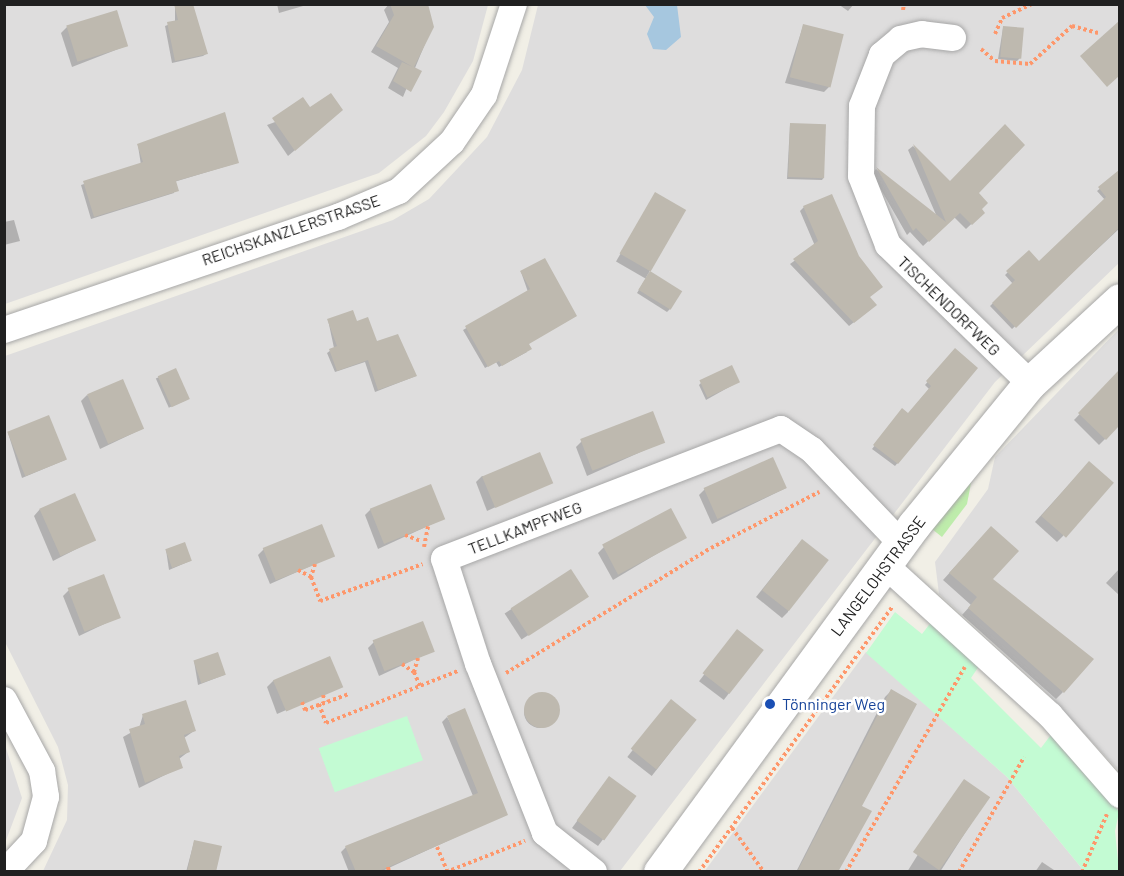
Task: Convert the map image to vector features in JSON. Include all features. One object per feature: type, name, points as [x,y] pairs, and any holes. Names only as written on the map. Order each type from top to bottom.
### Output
[{"type":"street","name":"REICHSKANZLERSTRASSE","points":[[4,330],[338,217],[399,191],[452,142],[484,95],[514,4]]},
{"type":"street","name":"TISCHENDORFWEG","points":[[952,38],[922,34],[901,39],[882,56],[862,106],[861,176],[888,245],[1030,383]]},
{"type":"street","name":"LANGELOHSTRASSE","points":[[660,872],[893,554],[1030,383],[1119,300]]},
{"type":"street","name":"TELLKAMPFWEG","points":[[444,559],[781,429],[812,450],[841,481],[893,554]]},
{"type":"street","points":[[893,554],[977,649],[1050,715],[1118,794]]},
{"type":"street","points":[[444,559],[482,674],[545,833],[594,872]]},
{"type":"street","points":[[4,700],[42,771],[46,797],[34,841],[5,872]]},
{"type":"path","points":[[995,34],[1002,18],[1032,4]]},
{"type":"path","points":[[981,49],[995,61],[1030,64],[1072,26],[1098,33]]},
{"type":"path","points":[[319,705],[326,723],[420,686],[482,674],[711,548],[841,481]]},
{"type":"path","points":[[405,535],[421,541]]},
{"type":"path","points":[[315,564],[311,577],[320,601],[444,559]]},
{"type":"path","points":[[298,570],[311,577]]},
{"type":"path","points":[[699,872],[899,598]]},
{"type":"path","points":[[846,872],[977,649]]},
{"type":"path","points":[[414,672],[418,658]]},
{"type":"path","points":[[402,664],[414,672],[420,686]]},
{"type":"path","points":[[302,702],[305,710],[349,694]]},
{"type":"path","points":[[322,695],[325,702]]},
{"type":"path","points":[[959,872],[1024,757]]},
{"type":"path","points":[[1082,872],[1118,794]]},
{"type":"path","points":[[732,828],[764,872]]},
{"type":"path","points":[[436,848],[446,871],[545,833]]},
{"type":"shaded area","points":[[5,5],[488,5],[473,61],[444,112],[426,136],[379,173],[5,304]]},
{"type":"shaded area","points":[[538,5],[1119,5],[1119,263],[995,382],[620,871],[43,871],[67,820],[68,785],[58,747],[5,642],[5,356],[393,220],[429,199],[487,137],[522,70]]},
{"type":"shaded area","points":[[1119,329],[1119,771],[1044,690],[939,594],[935,562],[988,489],[995,457]]},
{"type":"shaded area","points":[[866,652],[1007,777],[1084,871],[704,872]]},
{"type":"shaded area","points":[[5,745],[22,798],[4,843]]},
{"type":"green space","points":[[972,478],[967,504],[942,537],[927,525]]},
{"type":"green space","points":[[895,612],[922,634],[932,621],[981,663],[971,678],[1041,748],[1053,732],[1083,765],[1119,812],[1115,831],[1119,871],[1084,871],[1007,777],[866,653]]},
{"type":"green space","points":[[407,716],[423,760],[335,792],[319,748]]},
{"type":"water","points":[[645,5],[677,5],[681,37],[666,50],[653,49],[647,34],[654,17]]},
{"type":"building","points":[[174,4],[193,4],[208,54],[175,61],[167,22],[178,20]]},
{"type":"building","points":[[390,4],[428,4],[434,27],[414,67],[422,71],[411,92],[393,81],[402,62],[413,67],[376,46],[394,15]]},
{"type":"building","points":[[117,10],[128,46],[77,62],[66,25]]},
{"type":"building","points":[[1119,21],[1119,76],[1107,87],[1080,56]]},
{"type":"building","points":[[803,24],[844,34],[830,88],[790,77]]},
{"type":"building","points":[[1003,26],[1024,28],[1021,59],[1000,57]]},
{"type":"building","points":[[331,93],[343,110],[295,151],[272,118],[303,97],[310,107]]},
{"type":"building","points":[[225,112],[239,163],[176,181],[179,191],[94,217],[83,181],[143,162],[137,144]]},
{"type":"building","points":[[790,123],[826,124],[824,178],[788,177]]},
{"type":"building","points":[[1005,124],[1025,145],[979,193],[988,203],[982,209],[985,213],[972,225],[960,213],[929,242],[916,228],[913,231],[876,167],[946,222],[913,144],[950,181]]},
{"type":"building","points":[[1119,170],[1119,228],[1016,328],[992,303],[1015,280],[1006,271],[1029,250],[1039,261],[1106,197],[1098,187]]},
{"type":"building","points":[[655,192],[686,210],[651,271],[620,253]]},
{"type":"building","points":[[832,194],[859,256],[883,287],[870,297],[877,305],[854,323],[793,259],[818,241],[803,206]]},
{"type":"building","points":[[545,258],[577,316],[529,344],[532,349],[502,366],[499,361],[488,367],[465,326],[530,289],[520,271]]},
{"type":"building","points":[[650,271],[682,291],[671,310],[638,290]]},
{"type":"building","points":[[353,310],[357,321],[368,317],[377,341],[398,334],[417,376],[378,390],[368,360],[337,371],[329,349],[337,346],[327,319]]},
{"type":"building","points":[[955,348],[978,368],[898,464],[873,445],[902,408],[908,413],[931,386],[926,381]]},
{"type":"building","points":[[732,365],[740,382],[707,397],[699,380]]},
{"type":"building","points":[[176,368],[190,399],[172,407],[158,376]]},
{"type":"building","points":[[1119,370],[1119,426],[1106,440],[1078,413]]},
{"type":"building","points":[[123,379],[144,429],[108,444],[87,394]]},
{"type":"building","points":[[653,411],[665,443],[592,471],[580,439]]},
{"type":"building","points":[[49,415],[67,460],[25,476],[7,432]]},
{"type":"building","points":[[540,452],[553,483],[495,508],[482,477]]},
{"type":"building","points":[[773,457],[787,488],[717,519],[704,488]]},
{"type":"building","points":[[1089,461],[1114,483],[1066,538],[1041,516]]},
{"type":"building","points":[[431,484],[445,519],[384,544],[370,509]]},
{"type":"building","points":[[75,493],[96,541],[61,556],[39,509]]},
{"type":"building","points":[[671,508],[687,538],[618,575],[602,545]]},
{"type":"building","points":[[322,524],[335,556],[276,580],[263,548]]},
{"type":"building","points":[[991,526],[1019,551],[993,579],[1094,659],[1064,693],[968,608],[977,597],[949,573]]},
{"type":"building","points":[[802,539],[829,560],[789,611],[762,590]]},
{"type":"building","points":[[185,542],[192,561],[172,568],[165,549]]},
{"type":"building","points":[[571,569],[589,597],[529,636],[511,608]]},
{"type":"building","points":[[104,574],[121,618],[84,632],[68,588]]},
{"type":"building","points":[[423,621],[435,652],[384,671],[373,640]]},
{"type":"building","points":[[737,629],[764,650],[729,694],[703,673]]},
{"type":"building","points":[[218,652],[226,675],[201,683],[193,660]]},
{"type":"building","points":[[330,656],[343,687],[286,712],[273,680]]},
{"type":"building","points":[[891,689],[917,704],[862,806],[872,811],[838,872],[797,872]]},
{"type":"building","points":[[542,692],[554,698],[560,710],[554,722],[542,728],[530,722],[524,710],[530,698]]},
{"type":"building","points":[[671,699],[697,720],[656,770],[631,749]]},
{"type":"building","points":[[186,700],[196,731],[184,735],[190,752],[179,756],[183,768],[145,783],[129,729],[145,724],[142,714]]},
{"type":"building","points":[[465,708],[508,815],[377,872],[356,872],[345,846],[478,793],[447,716]]},
{"type":"building","points":[[609,776],[637,796],[604,840],[577,820]]},
{"type":"building","points":[[964,779],[990,797],[939,870],[913,852]]},
{"type":"building","points":[[194,840],[222,846],[216,872],[187,872]]},
{"type":"place","name":"Tönninger Weg","points":[[770,704]]}]
